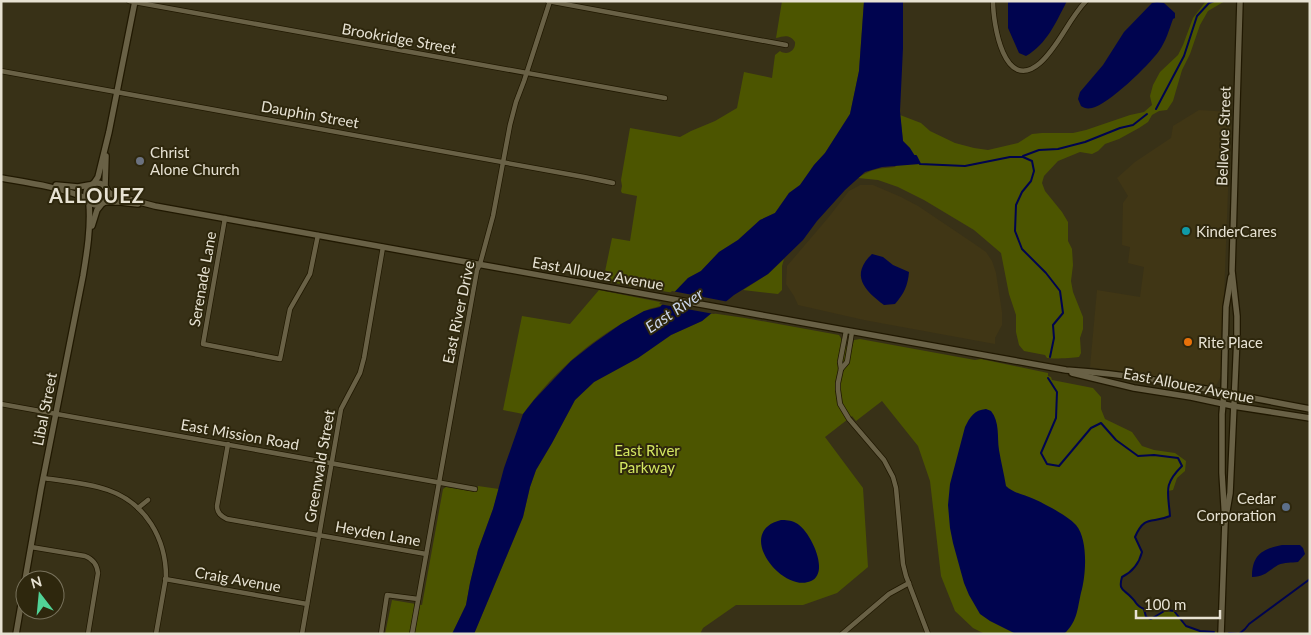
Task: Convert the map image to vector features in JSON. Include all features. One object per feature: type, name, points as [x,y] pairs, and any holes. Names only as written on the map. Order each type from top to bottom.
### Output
[{"type":"street","points":[[549,1],[786,45]]},
{"type":"street","name":"East River Drive","points":[[412,634],[477,270],[493,216],[516,102],[549,1]]},
{"type":"street","points":[[992,1],[995,26],[1004,56],[1008,63],[1015,68],[1024,70],[1032,68],[1052,49],[1086,1]]},
{"type":"street","name":"Bellevue Street","points":[[1225,522],[1230,493],[1237,316],[1232,271],[1240,1]]},
{"type":"street","points":[[88,200],[86,191],[98,177],[109,132],[133,2]]},
{"type":"street","name":"Brookridge Street","points":[[133,2],[666,98]]},
{"type":"street","name":"Dauphin Street","points":[[1,71],[614,183]]},
{"type":"street","points":[[1,178],[42,185],[73,193],[88,200],[95,206],[103,203],[108,197],[105,176],[109,132]]},
{"type":"street","points":[[42,185],[78,187],[102,184],[106,189]]},
{"type":"street","name":"East Allouez Avenue","points":[[106,189],[113,195],[155,206]]},
{"type":"street","name":"Libal Street","points":[[27,570],[83,276],[90,218],[88,200]]},
{"type":"street","name":"East Allouez Avenue","points":[[103,203],[120,202],[155,206],[225,218],[849,332],[1066,370],[1148,379],[1224,392],[1310,410]]},
{"type":"street","name":"Libal Street","points":[[88,243],[96,212],[103,203]]},
{"type":"street","name":"Serenade Lane","points":[[225,218],[203,344],[280,358],[292,304],[310,274],[318,235]]},
{"type":"street","name":"Greenwald Street","points":[[302,634],[341,409],[360,373],[364,358],[383,247]]},
{"type":"street","name":"Bellevue Street","points":[[1221,634],[1225,522],[1222,473],[1223,404],[1226,307],[1232,271]]},
{"type":"street","points":[[849,332],[847,362],[841,369],[838,390],[839,398],[849,420],[884,460],[894,482],[902,559],[928,634]]},
{"type":"street","name":"East Allouez Avenue","points":[[1066,370],[1082,376],[1134,388],[1310,418]]},
{"type":"street","name":"East Mission Road","points":[[1,404],[475,489]]},
{"type":"street","name":"Heyden Lane","points":[[228,444],[217,506],[221,516],[227,519],[426,554]]},
{"type":"street","points":[[43,478],[108,490],[122,496],[138,508],[150,521],[158,537],[165,560],[166,579],[156,634]]},
{"type":"street","points":[[138,508],[148,500]]},
{"type":"street","points":[[31,547],[85,556],[90,558],[97,566],[98,573],[88,634]]},
{"type":"street","name":"Craig Avenue","points":[[166,579],[307,604]]},
{"type":"street","points":[[842,634],[889,594],[909,583]]},
{"type":"street","points":[[381,634],[388,595],[418,600]]},
{"type":"street","name":"Libal Street","points":[[16,634],[18,620]]},
{"type":"shaded area","points":[[1199,110],[1231,112],[1221,376],[1217,384],[1209,388],[1090,367],[1097,290],[1140,297],[1144,267],[1128,263],[1130,247],[1122,245],[1123,203],[1128,196],[1117,178],[1135,162],[1171,138],[1173,126]]},
{"type":"shaded area","points":[[860,185],[873,185],[918,206],[986,252],[992,261],[996,273],[1002,312],[1002,325],[995,338],[995,344],[864,320],[798,305],[786,284],[787,266],[849,191]]},
{"type":"green space","points":[[782,1],[864,1],[859,71],[850,114],[825,153],[800,185],[789,193],[775,213],[760,220],[738,240],[719,252],[701,271],[688,278],[674,293],[603,281],[612,238],[630,241],[637,196],[622,193],[621,180],[630,128],[680,137],[715,121],[737,108],[744,72],[772,78],[775,55],[780,51],[788,53],[794,48],[795,42],[791,38],[784,36],[776,38]]},
{"type":"green space","points":[[1206,1],[1225,1],[1208,11],[1200,25],[1182,70],[1173,101],[1167,110],[1159,111],[1152,115],[1148,122],[1139,128],[1105,144],[1092,154],[1080,152],[1058,161],[1044,176],[1042,183],[1045,191],[1068,222],[1068,241],[1072,249],[1073,265],[1071,281],[1073,292],[1083,317],[1083,329],[1080,338],[1081,353],[1079,357],[1047,358],[1045,355],[1024,351],[1019,345],[1016,332],[1016,315],[1009,294],[1001,253],[974,230],[924,200],[898,187],[878,180],[858,178],[876,170],[895,167],[910,148],[903,141],[900,115],[921,123],[930,131],[955,143],[988,150],[1018,143],[1032,134],[1073,133],[1144,112],[1152,105],[1150,96],[1160,72],[1178,55],[1193,18]]},
{"type":"green space","points":[[784,259],[782,266],[782,290],[778,294],[743,290],[768,274]]},
{"type":"green space","points":[[599,290],[665,303],[623,323],[595,341],[556,375],[523,414],[503,410],[522,316],[570,324]]},
{"type":"green space","name":"East River Parkway","points":[[711,313],[839,335],[842,340],[842,346],[852,347],[854,340],[860,339],[975,360],[981,359],[1048,373],[1052,380],[1093,388],[1101,397],[1101,409],[1105,419],[1132,432],[1142,446],[1175,453],[1186,461],[1185,471],[1177,478],[1173,490],[1168,491],[1170,516],[1145,522],[1138,530],[1135,537],[1142,552],[1135,567],[1122,577],[1121,585],[1123,590],[1144,609],[1146,617],[1151,619],[1166,610],[1174,611],[1186,626],[1200,631],[1219,632],[1219,634],[985,634],[973,628],[955,611],[941,576],[930,481],[918,446],[882,401],[856,421],[852,416],[825,437],[863,488],[868,567],[837,593],[803,605],[736,605],[703,628],[700,634],[474,634],[523,517],[536,470],[575,400],[594,382],[638,358],[671,335],[702,321]]},
{"type":"green space","points":[[478,486],[499,489],[478,550],[466,605],[452,634],[385,634],[392,600],[422,605],[443,489],[446,487],[476,492]]},
{"type":"water","name":"East River","points":[[864,1],[903,1],[900,111],[903,141],[920,164],[882,167],[865,172],[845,190],[817,221],[803,240],[768,274],[734,295],[702,321],[671,335],[638,358],[594,382],[575,400],[536,470],[523,517],[474,634],[452,634],[466,605],[478,550],[523,414],[571,361],[621,324],[644,311],[660,307],[688,278],[701,271],[719,252],[738,240],[760,220],[775,213],[789,193],[800,185],[825,153],[850,114],[859,71]]},
{"type":"water","points":[[1008,1],[1067,1],[1045,39],[1026,56],[1019,53],[1008,28]]},
{"type":"water","points":[[1152,3],[1164,3],[1175,13],[1175,18],[1159,51],[1138,74],[1108,100],[1092,108],[1081,106],[1078,99],[1080,92],[1103,65],[1124,32]]},
{"type":"water","points":[[872,254],[883,257],[893,265],[909,272],[905,289],[895,304],[884,305],[871,294],[862,282],[862,269]]},
{"type":"water","points":[[986,409],[991,411],[996,420],[999,450],[1006,486],[1056,510],[1068,518],[1076,525],[1083,539],[1085,565],[1078,607],[1072,624],[1064,634],[1014,633],[990,621],[980,614],[964,583],[950,528],[948,505],[950,484],[965,427],[973,415],[978,411]]},
{"type":"water","points":[[781,520],[796,523],[807,533],[812,542],[816,551],[819,569],[817,576],[811,581],[800,583],[788,579],[777,571],[768,560],[762,548],[761,536],[767,527]]},
{"type":"water","points":[[1282,545],[1300,545],[1305,554],[1298,562],[1281,564],[1263,575],[1252,577],[1252,569],[1256,558],[1264,551]]},
{"type":"pier","points":[[672,291],[729,302],[714,314],[659,304]]},
{"type":"waterway","points":[[1156,109],[1184,56],[1197,16],[1209,3],[1214,1]]},
{"type":"waterway","points":[[1023,156],[1039,150],[1058,149],[1085,142],[1120,128],[1133,125],[1147,114]]},
{"type":"waterway","points":[[914,156],[916,156],[920,164],[965,166],[1010,157],[1023,157],[1032,161],[1034,171],[1031,181],[1022,192],[1016,205],[1015,231],[1022,249],[1046,273],[1060,291],[1063,313],[1053,325],[1054,338],[1050,357]]},
{"type":"waterway","points":[[1048,378],[1057,392],[1056,418],[1041,453],[1047,464],[1059,466],[1091,428],[1101,423],[1116,440],[1138,456],[1154,455],[1178,458],[1182,466],[1172,478],[1168,489],[1170,516],[1146,522],[1142,525],[1135,537],[1142,552],[1141,556],[1135,567],[1122,577],[1121,587],[1144,609],[1146,617],[1151,619],[1166,610],[1174,611],[1186,626],[1200,631],[1214,632]]},
{"type":"waterway","points":[[1239,634],[1249,624],[1310,579]]},
{"type":"waterway","points":[[1229,633],[1238,634]]},
{"type":"place","name":"Christ Alone Church","points":[[140,161]]},
{"type":"place","name":"KinderCares","points":[[1186,231]]},
{"type":"place","name":"Rite Place","points":[[1188,342]]},
{"type":"place","name":"Cedar Corporation","points":[[1286,507]]},
{"type":"district","name":"ALLOUEZ","points":[[97,195]]}]
